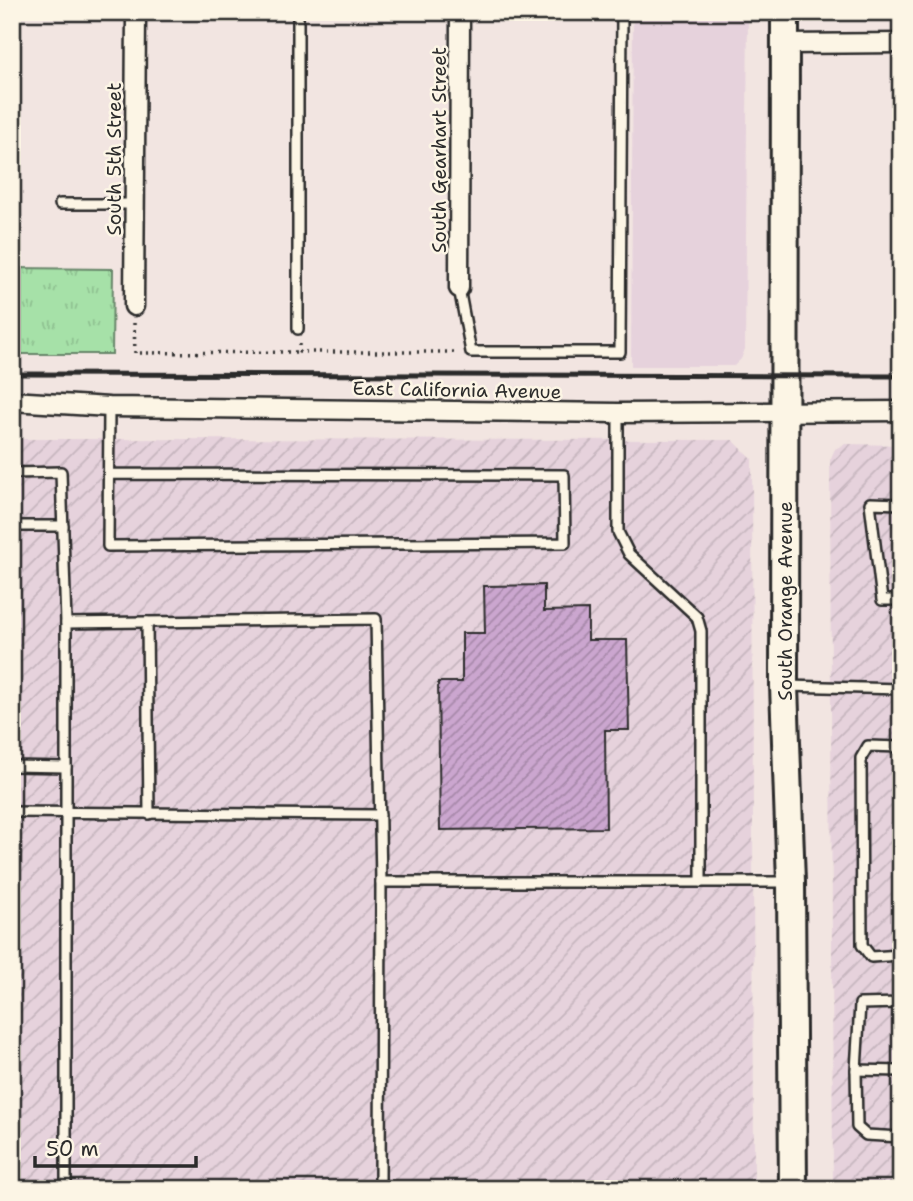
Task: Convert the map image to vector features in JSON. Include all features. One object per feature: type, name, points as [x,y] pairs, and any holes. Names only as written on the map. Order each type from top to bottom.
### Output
[{"type":"street","name":"South 5th Street","points":[[134,306],[136,12]]},
{"type":"street","name":"South Gearhart Street","points":[[459,288],[460,12]]},
{"type":"street","name":"South Orange Avenue","points":[[785,12],[784,685],[790,883],[793,1189]]},
{"type":"street","points":[[785,44],[901,43]]},
{"type":"street","name":"East California Avenue","points":[[12,401],[109,407],[618,412],[901,411]]},
{"type":"lane","points":[[298,12],[298,329]]},
{"type":"lane","points":[[459,288],[471,352],[620,352],[621,12]]},
{"type":"lane","points":[[60,204],[135,204]]},
{"type":"lane","points":[[109,407],[108,546],[565,543],[564,475],[109,474]]},
{"type":"lane","points":[[618,412],[618,532],[629,554],[697,617],[701,631],[701,882]]},
{"type":"lane","points":[[12,473],[61,472],[66,623],[66,1189]]},
{"type":"lane","points":[[901,504],[870,503],[882,600],[901,600]]},
{"type":"lane","points":[[12,526],[63,526]]},
{"type":"lane","points":[[66,623],[376,620],[381,882],[380,1189]]},
{"type":"lane","points":[[147,622],[149,814]]},
{"type":"lane","points":[[784,685],[901,689]]},
{"type":"lane","points":[[901,747],[868,747],[861,758],[862,945],[871,957],[901,955]]},
{"type":"lane","points":[[12,766],[66,766]]},
{"type":"lane","points":[[12,812],[380,815]]},
{"type":"lane","points":[[381,882],[790,883]]},
{"type":"lane","points":[[901,1003],[860,1004],[856,1070],[857,1127],[866,1135],[901,1137]]},
{"type":"lane","points":[[856,1070],[901,1071]]},
{"type":"path","points":[[134,306],[135,353],[471,352]]},
{"type":"path","points":[[298,329],[299,352]]},
{"type":"shaded area","points":[[633,12],[748,12],[745,349],[734,366],[631,366]]},
{"type":"shaded area","points":[[12,439],[733,440],[752,459],[754,1189],[12,1189]]},
{"type":"shaded area","points":[[845,444],[901,445],[901,1189],[833,1189],[830,460],[835,449]]},
{"type":"green space","points":[[12,268],[113,269],[112,354],[12,354]]},
{"type":"building","points":[[544,585],[544,611],[588,610],[588,640],[627,640],[629,730],[605,730],[606,828],[440,830],[438,682],[462,682],[462,633],[485,633],[484,586]]},
{"type":"railway","points":[[12,374],[901,376]]}]
